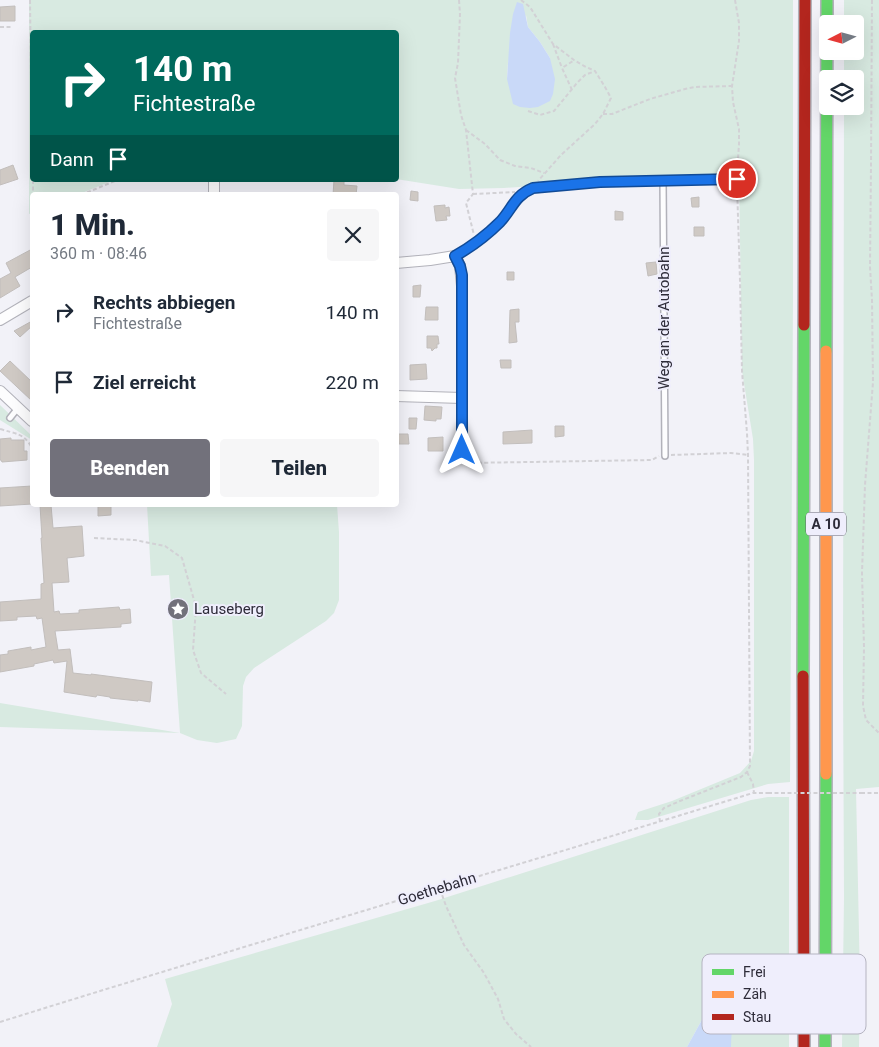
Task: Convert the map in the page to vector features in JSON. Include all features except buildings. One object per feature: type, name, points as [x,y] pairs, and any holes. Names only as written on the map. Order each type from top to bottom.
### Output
[{"type":"highway","name":"A 10","points":[[804,954],[805,0]]},
{"type":"highway","name":"A 10","points":[[825,954],[827,0]]},
{"type":"highway","name":"A 10","points":[[804,1034],[804,1047]]},
{"type":"highway","name":"A 10","points":[[825,1034],[825,1047]]},
{"type":"street","points":[[399,263],[455,256],[460,266],[462,275],[462,453]]},
{"type":"street","points":[[0,320],[30,302]]},
{"type":"street","points":[[0,391],[30,419]]},
{"type":"street","points":[[399,396],[462,398]]},
{"type":"lane","points":[[455,256],[475,243],[501,221],[518,198],[533,188],[600,182],[737,179]]},
{"type":"lane","name":"Weg an der Autobahn","points":[[663,180],[665,456]]},
{"type":"lane","points":[[10,418],[18,408]]},
{"type":"path","points":[[30,0],[30,30]]},
{"type":"path","points":[[459,0],[456,78],[461,115],[466,130],[473,194],[466,203],[475,243]]},
{"type":"path","points":[[521,0],[530,8],[553,44],[572,90]]},
{"type":"path","points":[[660,822],[659,814],[664,808],[741,777],[750,766],[748,433],[742,371],[737,179],[739,128],[733,102],[732,86],[739,41],[739,23],[735,0]]},
{"type":"path","points":[[872,0],[870,267],[873,382],[865,484],[862,573],[863,706],[866,720],[879,733]]},
{"type":"path","points":[[0,28],[12,27]]},
{"type":"path","points":[[466,130],[485,144],[500,160],[515,166],[531,168],[544,173],[595,124],[603,114],[610,98],[605,86],[595,70],[574,60],[553,44]]},
{"type":"path","points":[[562,68],[574,60]]},
{"type":"path","points":[[528,111],[540,114],[554,111],[585,75],[595,70]]},
{"type":"path","points":[[603,114],[612,114],[650,99],[685,89],[732,86]]},
{"type":"path","points":[[88,192],[112,182]]},
{"type":"path","points":[[473,194],[525,192]]},
{"type":"path","points":[[0,429],[22,436],[30,445]]},
{"type":"path","points":[[462,453],[467,463],[652,460],[658,456],[731,453],[748,455]]},
{"type":"path","points":[[94,538],[135,540],[165,546],[182,558],[196,607],[193,650],[201,673],[226,694]]},
{"type":"path","points":[[747,772],[753,784],[754,793]]},
{"type":"path","name":"Goethebahn","points":[[0,1022],[754,793],[879,793]]},
{"type":"path","points":[[440,889],[464,945],[484,973],[498,999],[504,1019],[516,1034],[531,1047]]},
{"type":"shaded area","points":[[29,0],[793,0],[790,782],[768,784],[648,820],[635,820],[638,812],[672,801],[740,773],[751,761],[754,751],[754,460],[753,439],[742,371],[739,173],[504,188],[459,189],[399,179],[399,30],[30,30],[30,182],[109,182],[84,192],[30,192],[30,214]],"holes":[[[526,15],[528,27],[550,58],[507,79],[508,62]]]},
{"type":"shaded area","points":[[844,0],[879,0],[879,787],[856,789],[859,954],[843,954],[844,115],[864,115],[864,70],[844,70],[844,60],[864,60],[864,15],[844,15]]},
{"type":"shaded area","points":[[0,405],[30,434],[30,439],[0,420]]},
{"type":"shaded area","points":[[147,507],[337,507],[339,600],[334,613],[326,621],[254,668],[246,677],[243,686],[242,726],[236,739],[217,743],[197,740],[180,733],[169,575],[151,576]]},
{"type":"shaded area","points":[[0,703],[180,733],[0,727]]},
{"type":"shaded area","points":[[768,797],[789,797],[789,954],[702,954],[702,1020],[687,1047],[157,1047],[172,1004],[165,979],[435,901],[751,800]]},
{"type":"shaded area","points":[[731,1034],[789,1034],[789,1047],[731,1047]]},
{"type":"shaded area","points":[[842,1034],[859,1034],[859,1047],[842,1047]]},
{"type":"water","points":[[517,2],[523,4],[528,27],[550,58],[555,79],[550,101],[538,107],[520,107],[513,104],[507,79],[510,33]]},
{"type":"water","points":[[702,1020],[702,1034],[732,1034],[731,1047],[687,1047]]},
{"type":"traffic: fast","points":[[826,351],[827,0]]},
{"type":"traffic: fast","points":[[803,676],[804,325]]},
{"type":"traffic: fast","points":[[825,954],[826,774]]},
{"type":"traffic: fast","points":[[825,1034],[825,1047]]},
{"type":"traffic: slow","points":[[826,351],[826,774]]},
{"type":"traffic: jam","points":[[804,325],[805,0]]},
{"type":"traffic: jam","points":[[803,676],[804,954]]},
{"type":"traffic: jam","points":[[804,1034],[804,1047]]},
{"type":"place","name":"Lauseberg","points":[[178,609]]},
{"type":"route","points":[[462,450],[462,275],[455,256],[466,250],[501,221],[518,198],[533,188],[600,182],[737,179]]}]
